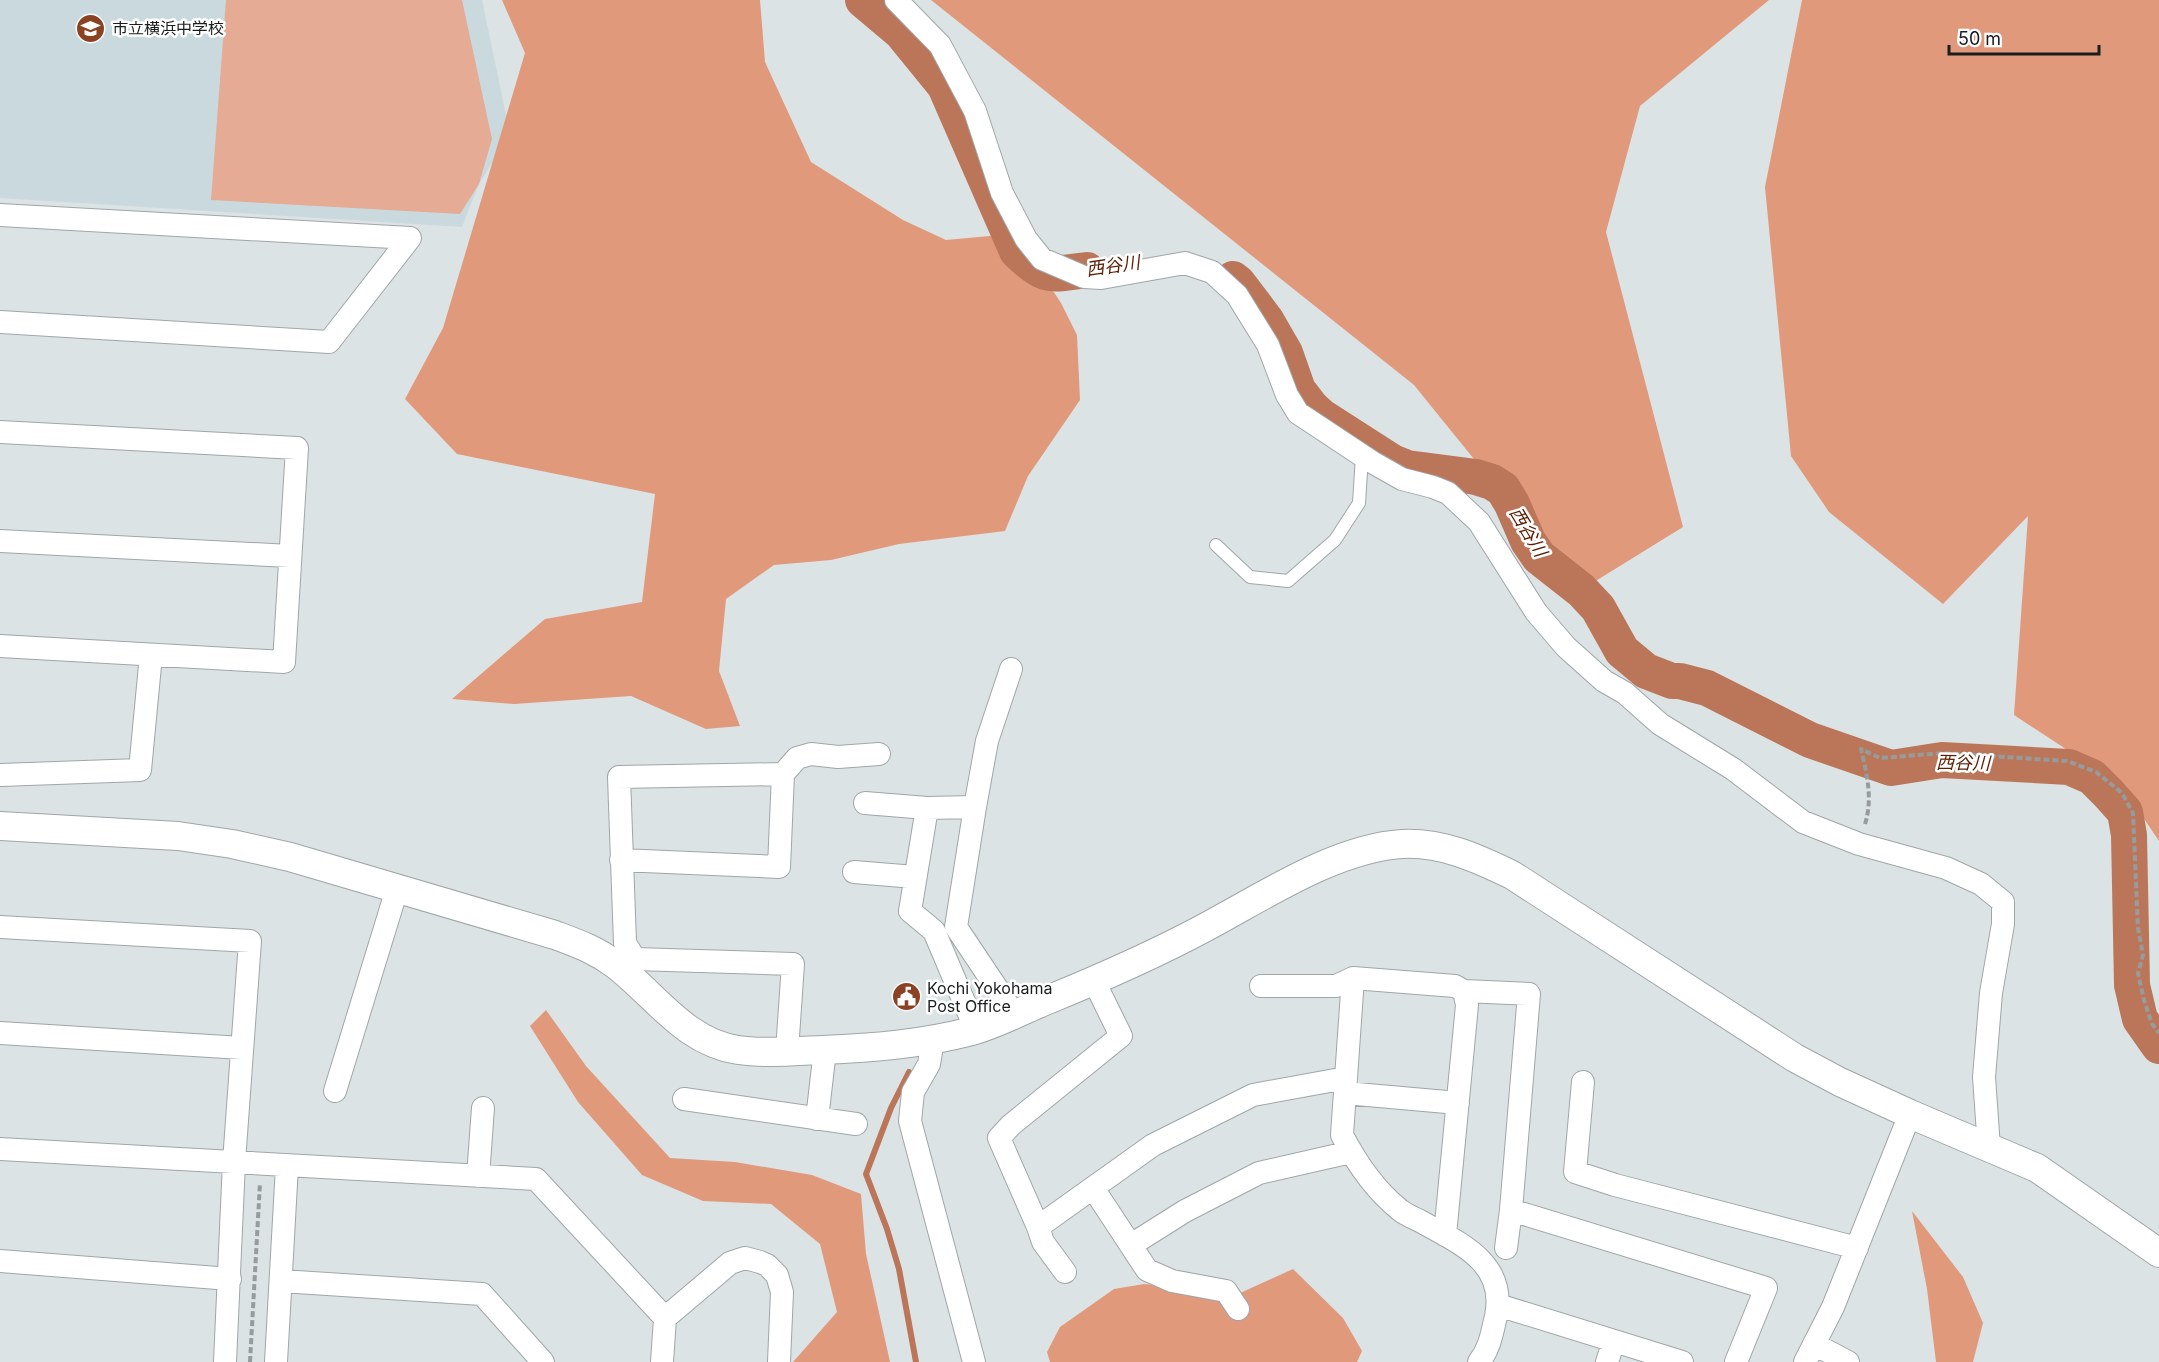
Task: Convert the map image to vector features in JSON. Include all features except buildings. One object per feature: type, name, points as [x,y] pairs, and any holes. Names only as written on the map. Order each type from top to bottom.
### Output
[{"type":"street","points":[[896,0],[940,45],[975,111],[1002,193],[1026,239],[1042,259],[1083,277],[1101,278],[1185,264],[1212,272],[1237,296],[1268,345],[1287,395],[1298,413],[1362,456],[1402,479],[1448,493],[1479,522],[1536,612],[1566,647],[1604,681],[1625,693],[1660,724],[1733,770],[1803,822],[1859,844],[1946,868],[1981,884],[2003,902],[2003,924],[1991,993],[1984,1077],[1989,1148]]},
{"type":"street","points":[[0,215],[410,238],[329,342],[0,322]]},
{"type":"street","points":[[0,432],[297,448],[284,662],[0,646]]},
{"type":"street","points":[[0,541],[290,556]]},
{"type":"street","points":[[0,775],[140,770],[152,655]]},
{"type":"street","points":[[1011,669],[987,741],[956,927],[1014,1014]]},
{"type":"street","points":[[621,860],[779,867],[783,774],[797,758],[811,754],[838,757],[879,754]]},
{"type":"street","points":[[783,774],[619,777],[626,963],[676,1021],[712,1044],[740,1050],[879,1048],[933,1040],[976,1030],[1094,981],[1192,934],[1316,868],[1367,851],[1402,844],[1444,848],[1480,859],[1512,875],[1795,1058],[1840,1082],[1910,1114],[2037,1168],[2159,1253]]},
{"type":"street","points":[[865,803],[927,808],[975,807]]},
{"type":"street","points":[[927,808],[910,911],[934,931],[976,1030]]},
{"type":"street","points":[[0,826],[178,836],[232,844],[290,857],[555,935],[626,963],[793,964],[787,1051]]},
{"type":"street","points":[[854,872],[915,877]]},
{"type":"street","points":[[335,1091],[397,889]]},
{"type":"street","points":[[0,927],[250,941],[234,1162],[225,1362]]},
{"type":"street","points":[[1261,986],[1336,986],[1353,978],[1455,986],[1464,991],[1530,994],[1506,1248]]},
{"type":"street","points":[[1353,978],[1342,1135],[1351,1152],[1378,1188],[1401,1211],[1471,1250],[1486,1265],[1496,1287],[1498,1305],[1490,1342],[1479,1362]]},
{"type":"street","points":[[1065,1272],[1043,1242],[999,1138],[1011,1125],[1122,1036],[1094,981]]},
{"type":"street","points":[[1445,1235],[1467,1005],[1464,991]]},
{"type":"street","points":[[0,1033],[242,1048]]},
{"type":"street","points":[[933,1040],[929,1065],[913,1092],[910,1121],[974,1362]]},
{"type":"street","points":[[817,1119],[825,1050]]},
{"type":"street","points":[[1583,1082],[1575,1172],[1615,1185],[1857,1248]]},
{"type":"street","points":[[1038,1227],[1153,1145],[1253,1095],[1346,1085],[1458,1103]]},
{"type":"street","points":[[684,1099],[856,1124]]},
{"type":"street","points":[[478,1176],[483,1108]]},
{"type":"street","points":[[1848,1362],[1809,1353],[1833,1307],[1910,1114]]},
{"type":"street","points":[[0,1149],[536,1179],[665,1318]]},
{"type":"street","points":[[1131,1245],[1185,1211],[1259,1173],[1351,1152]]},
{"type":"street","points":[[276,1362],[287,1166]]},
{"type":"street","points":[[1093,1188],[1148,1270],[1172,1281],[1226,1291],[1238,1309]]},
{"type":"street","points":[[1511,1210],[1766,1288],[1736,1362]]},
{"type":"street","points":[[662,1362],[665,1318],[730,1263],[745,1258],[767,1265],[777,1275],[782,1292],[779,1362]]},
{"type":"street","points":[[0,1261],[230,1279]]},
{"type":"street","points":[[281,1281],[482,1293],[543,1362]]},
{"type":"street","points":[[1498,1305],[1610,1351],[1682,1362]]},
{"type":"lane","points":[[1216,545],[1250,577],[1288,581],[1335,540],[1359,503],[1362,456]]},
{"type":"path","points":[[1859,844],[1870,809],[1868,780],[1861,749],[1880,758],[1944,753],[2067,761],[2096,772],[2122,793],[2133,813],[2138,928],[2143,955],[2138,973],[2152,1024],[2159,1034]]},
{"type":"path","points":[[250,1362],[261,1164]]},
{"type":"shaded area","points":[[0,0],[482,0],[510,134],[479,184],[462,227],[0,198]]},
{"type":"shaded area","points":[[226,0],[462,0],[492,139],[479,184],[460,214],[211,200]]},
{"type":"shaded area","points":[[502,0],[760,0],[765,62],[811,162],[903,220],[946,240],[1011,234],[1061,303],[1077,335],[1080,400],[1028,476],[1005,531],[899,544],[831,560],[774,565],[726,599],[719,671],[740,726],[706,729],[631,696],[514,704],[452,699],[545,619],[642,602],[655,494],[457,454],[405,399],[443,328],[525,53]]},
{"type":"shaded area","points":[[931,0],[1769,0],[1640,106],[1606,232],[1683,527],[1594,582],[1567,574],[1414,385]]},
{"type":"shaded area","points":[[1802,0],[2159,0],[2159,841],[2122,786],[2014,715],[2028,516],[1943,604],[1829,512],[1791,456],[1765,187]]},
{"type":"shaded area","points":[[546,1010],[586,1066],[670,1158],[735,1162],[812,1175],[861,1194],[866,1254],[890,1362],[793,1362],[837,1312],[820,1244],[771,1204],[703,1201],[642,1175],[578,1102],[530,1026]]},
{"type":"shaded area","points":[[1912,1211],[1963,1277],[1983,1323],[1973,1362],[1936,1362],[1927,1289]]},
{"type":"shaded area","points":[[1293,1269],[1343,1318],[1362,1351],[1357,1362],[1050,1362],[1047,1352],[1060,1327],[1114,1289],[1144,1284],[1238,1294]]},
{"type":"waterway","name":"西谷川","points":[[863,0],[901,32],[945,86],[1017,251],[1042,271],[1049,273],[1087,270]]},
{"type":"waterway","name":"西谷川","points":[[1233,279],[1266,320],[1285,353],[1298,390],[1311,407],[1322,417],[1392,462],[1407,468],[1476,477],[1492,482],[1503,489],[1528,541],[1539,557],[1581,590],[1598,608],[1622,651],[1646,671],[1672,681],[1707,688],[1810,740],[1891,768],[1942,760],[2069,767],[2092,777],[2125,812],[2129,835],[2132,985],[2140,1019],[2159,1046]]},
{"type":"waterway","points":[[909,1072],[891,1108],[866,1174],[899,1269],[916,1362]]},
{"type":"place","name":"市立横浜中学校","points":[[91,28]]},
{"type":"place","name":"Kochi Yokohama Post Office","points":[[906,997]]}]
